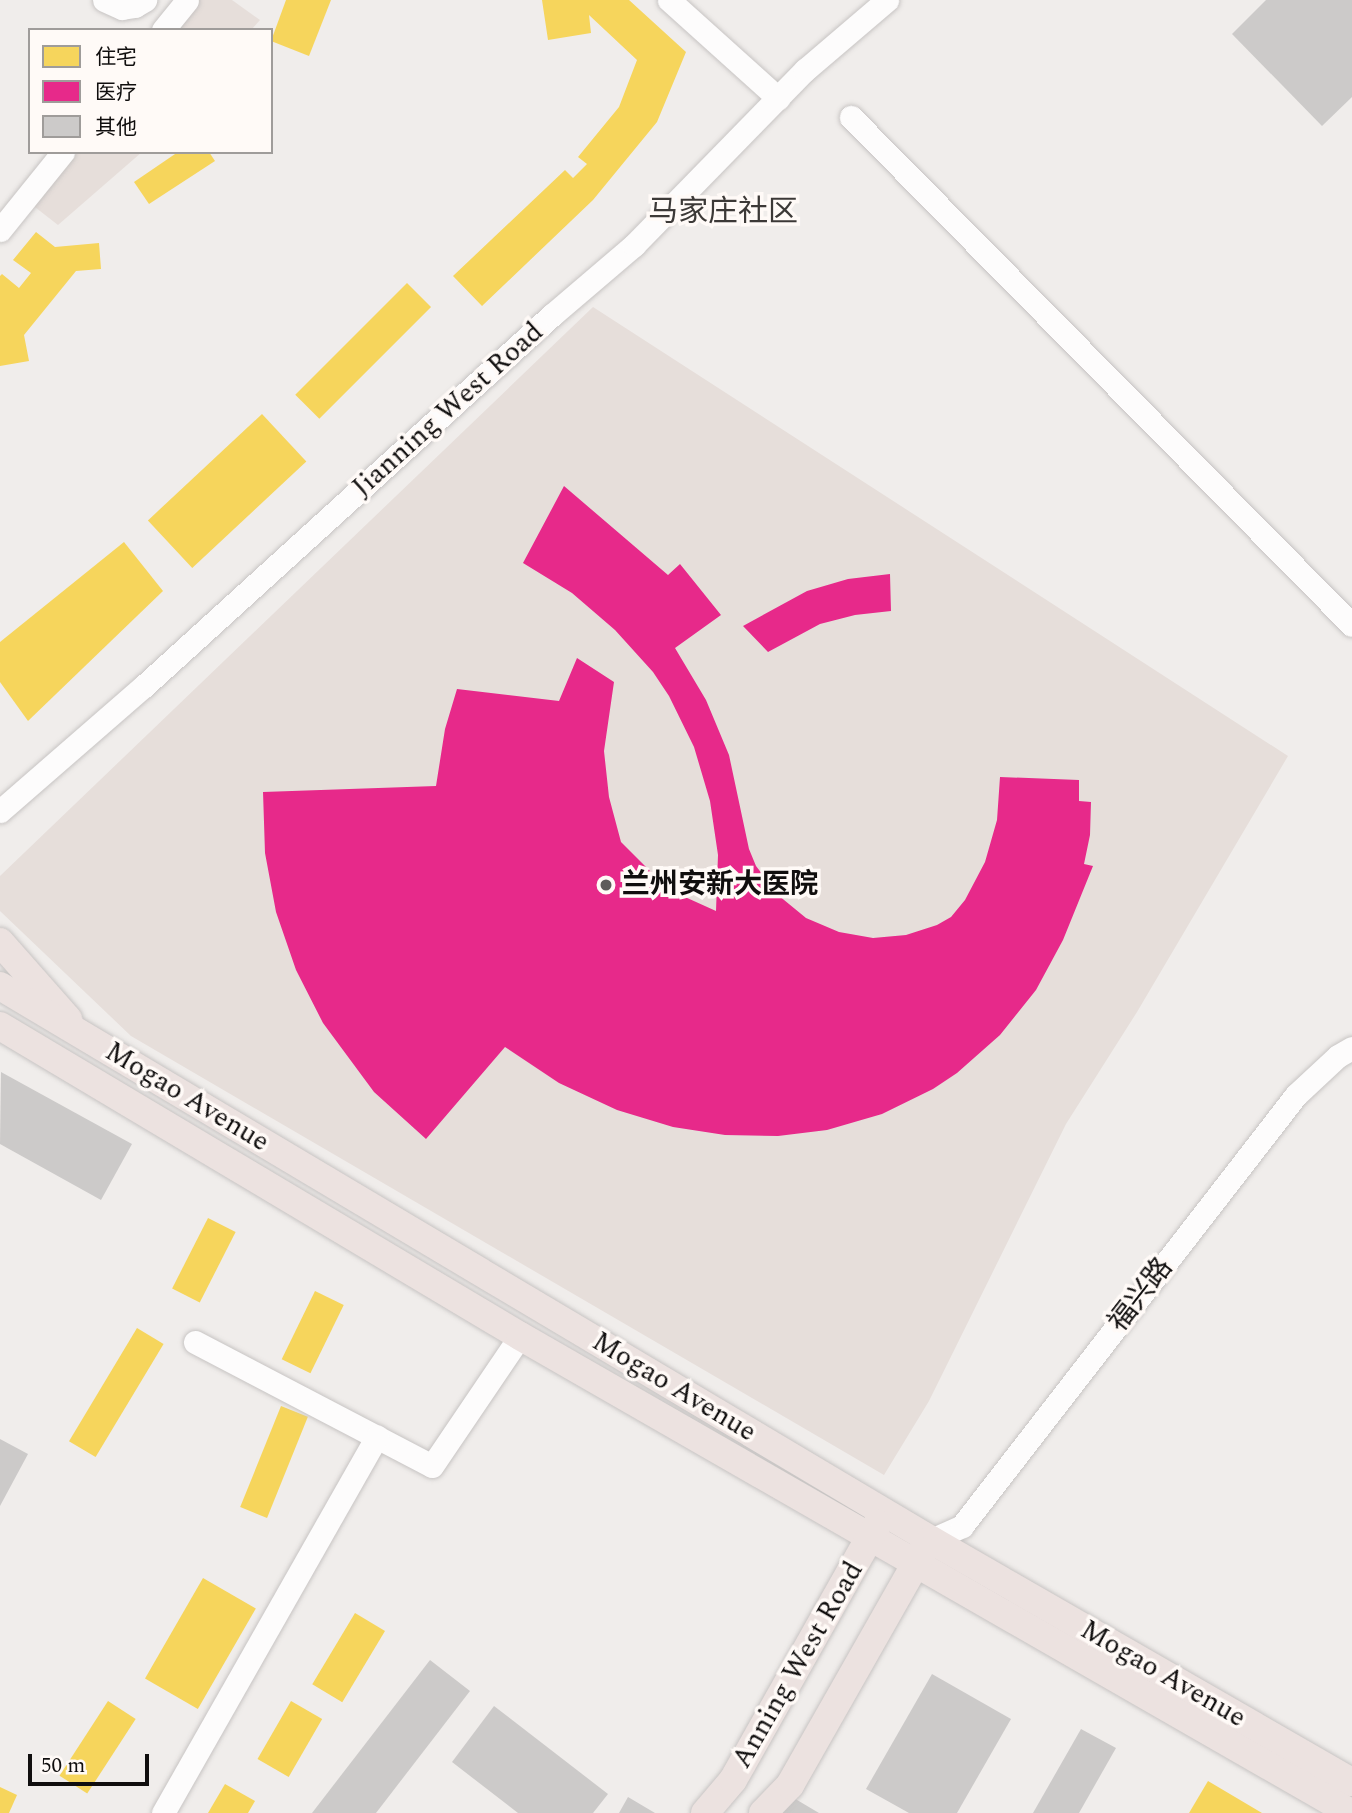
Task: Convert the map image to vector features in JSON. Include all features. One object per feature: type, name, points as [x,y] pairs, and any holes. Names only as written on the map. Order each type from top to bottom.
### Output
[{"type":"main road","points":[[0,942],[81,1034]]},
{"type":"main road","name":"Mogao Avenue","points":[[0,986],[930,1540],[1352,1782]]},
{"type":"main road","name":"Mogao Avenue","points":[[0,1026],[520,1336],[1351,1813]]},
{"type":"main road","name":"Anning West Road","points":[[705,1813],[733,1780],[883,1512]]},
{"type":"main road","name":"Anning West Road","points":[[763,1813],[789,1785],[930,1540]]},
{"type":"street","points":[[104,0],[122,8],[135,6],[145,0]]},
{"type":"street","points":[[165,28],[187,0]]},
{"type":"street","points":[[669,0],[778,98]]},
{"type":"street","name":"Jianning West Road","points":[[0,811],[144,686],[552,315],[634,246],[805,70],[887,0]]},
{"type":"street","points":[[851,117],[1352,625]]},
{"type":"street","points":[[0,230],[61,154]]},
{"type":"street","name":"福兴路","points":[[930,1540],[962,1526],[1296,1095],[1338,1056],[1352,1048]]},
{"type":"street","points":[[195,1342],[432,1466],[520,1336]]},
{"type":"street","points":[[163,1813],[377,1437]]},
{"type":"shaded area","points":[[196,0],[232,0],[260,20],[253,28],[174,28]]},
{"type":"shaded area","points":[[71,154],[140,154],[58,225],[31,204]]},
{"type":"shaded area","name":"兰州安新大医院","points":[[593,307],[1288,756],[1137,1012],[1066,1124],[929,1401],[884,1475],[131,1036],[0,911],[0,876]]},
{"type":"building: 住宅","points":[[286,0],[331,0],[309,56],[273,42]]},
{"type":"building: 住宅","points":[[542,0],[629,0],[686,52],[657,122],[593,200],[482,306],[453,276],[565,170],[573,178],[587,164],[578,157],[619,107],[637,60],[589,15],[591,33],[548,40]]},
{"type":"building: 住宅","points":[[175,154],[210,154],[215,161],[149,204],[134,182]]},
{"type":"building: 住宅","points":[[36,232],[55,247],[99,243],[101,269],[76,271],[24,335],[29,361],[0,366],[0,276],[2,274],[19,288],[31,273],[13,260]]},
{"type":"building: 住宅","points":[[407,283],[431,307],[319,419],[295,395]]},
{"type":"building: 住宅","points":[[262,414],[306,462],[192,568],[148,520]]},
{"type":"building: 住宅","points":[[124,542],[163,591],[28,721],[0,682],[0,642]]},
{"type":"building: 住宅","points":[[208,1218],[236,1232],[200,1302],[172,1288]]},
{"type":"building: 住宅","points":[[315,1291],[344,1305],[310,1373],[282,1359]]},
{"type":"building: 住宅","points":[[137,1328],[164,1344],[96,1457],[69,1441]]},
{"type":"building: 住宅","points":[[281,1406],[308,1417],[267,1518],[240,1507]]},
{"type":"building: 住宅","points":[[203,1578],[256,1608],[198,1709],[145,1678]]},
{"type":"building: 住宅","points":[[355,1613],[385,1631],[342,1702],[312,1684]]},
{"type":"building: 住宅","points":[[108,1701],[136,1719],[87,1794],[60,1776]]},
{"type":"building: 住宅","points":[[291,1701],[322,1719],[289,1777],[258,1759]]},
{"type":"building: 住宅","points":[[1208,1781],[1262,1813],[1189,1813]]},
{"type":"building: 住宅","points":[[225,1784],[255,1801],[248,1813],[208,1813]]},
{"type":"building: 住宅","points":[[0,1787],[17,1795],[9,1813],[0,1813]]},
{"type":"building: 医疗","points":[[564,486],[668,575],[680,564],[721,615],[675,648],[706,700],[729,755],[749,849],[756,866],[778,895],[806,918],[839,932],[873,938],[906,935],[937,925],[951,917],[965,900],[985,862],[997,820],[1000,777],[1079,780],[1079,801],[1091,802],[1090,835],[1084,864],[1093,866],[1063,940],[1036,990],[1000,1035],[957,1073],[933,1089],[882,1114],[827,1130],[778,1136],[725,1135],[673,1127],[617,1110],[559,1083],[505,1047],[426,1139],[374,1092],[323,1023],[296,970],[276,912],[265,853],[263,792],[436,786],[445,729],[457,689],[559,701],[577,658],[614,682],[604,751],[609,797],[621,842],[657,878],[685,897],[716,911],[718,855],[710,801],[694,747],[669,696],[653,672],[615,630],[572,593],[523,563]]},
{"type":"building: 医疗","points":[[890,574],[891,611],[855,615],[820,624],[768,652],[743,626],[807,591],[848,579]]},
{"type":"building: 其他","points":[[1266,0],[1352,0],[1352,97],[1322,126],[1232,34]]},
{"type":"building: 其他","points":[[1,1072],[132,1144],[101,1200],[0,1144]]},
{"type":"building: 其他","points":[[0,1439],[28,1454],[0,1506]]},
{"type":"building: 其他","points":[[430,1660],[470,1691],[376,1813],[312,1813]]},
{"type":"building: 其他","points":[[932,1674],[1011,1719],[957,1813],[909,1813],[866,1789]]},
{"type":"building: 其他","points":[[494,1706],[608,1794],[593,1813],[518,1813],[452,1762]]},
{"type":"building: 其他","points":[[1081,1729],[1116,1748],[1079,1813],[1033,1813]]},
{"type":"building: 其他","points":[[628,1797],[655,1813],[619,1813]]},
{"type":"building: 其他","points":[[792,1797],[819,1813],[782,1813]]},
{"type":"place","name":"兰州安新大医院","points":[[606,885]]},
{"type":"district","name":"马家庄社区","points":[[723,212]]}]
